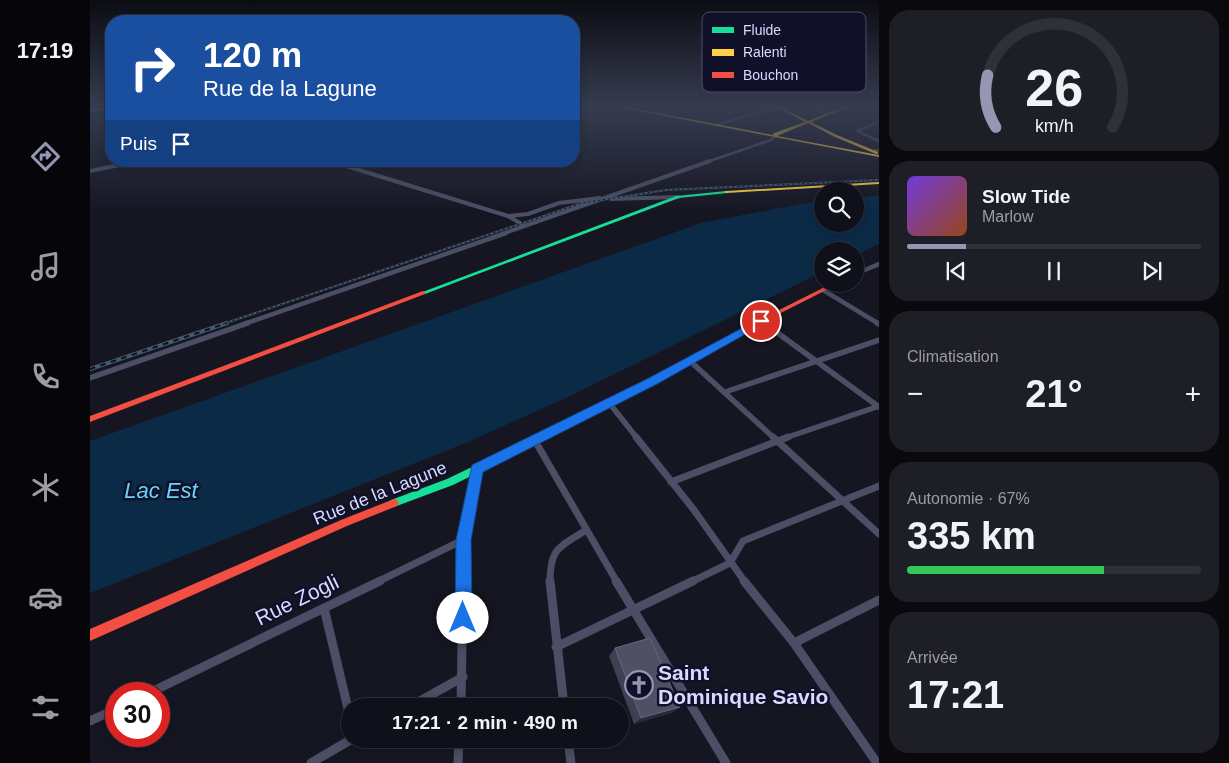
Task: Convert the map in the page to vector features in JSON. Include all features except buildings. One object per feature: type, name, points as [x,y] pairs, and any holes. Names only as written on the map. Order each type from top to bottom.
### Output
[{"type":"main road","points":[[803,141],[877,153]]},
{"type":"main road","points":[[849,141],[877,153]]},
{"type":"main road","points":[[90,419],[678,198],[742,190],[879,183]]},
{"type":"main road","name":"Rue de la Lagune","points":[[90,635],[344,522],[450,482],[534,439],[610,404],[761,321],[819,292]]},
{"type":"street","points":[[90,378],[769,141]]},
{"type":"street","points":[[90,171],[110,167]]},
{"type":"street","points":[[349,167],[508,216],[524,226]]},
{"type":"street","points":[[508,216],[528,214],[559,203],[612,196]]},
{"type":"street","points":[[603,200],[678,198]]},
{"type":"street","points":[[864,270],[879,264]]},
{"type":"street","points":[[826,292],[879,324]]},
{"type":"street","points":[[761,321],[879,406]]},
{"type":"street","points":[[725,392],[879,340]]},
{"type":"street","points":[[690,361],[776,441],[843,499],[879,534]]},
{"type":"street","points":[[610,404],[671,482],[730,563],[794,643],[877,763]]},
{"type":"street","points":[[671,482],[776,441],[879,406]]},
{"type":"street","points":[[534,439],[632,608],[726,763]]},
{"type":"street","points":[[462,698],[463,540],[476,469]]},
{"type":"street","points":[[556,646],[632,608],[730,563],[743,541],[879,486]]},
{"type":"street","points":[[563,698],[556,646],[549,562],[557,549],[586,530]]},
{"type":"street","name":"Rue Zogli","points":[[170,683],[463,540]]},
{"type":"street","points":[[794,643],[879,600]]},
{"type":"street","points":[[324,608],[345,698]]},
{"type":"street","points":[[425,698],[463,677]]},
{"type":"street","points":[[90,721],[105,714]]},
{"type":"street","points":[[311,763],[341,745]]},
{"type":"street","points":[[458,763],[459,748]]},
{"type":"street","points":[[569,748],[571,763]]},
{"type":"water","name":"Lac Est","points":[[879,196],[879,244],[864,252],[864,242],[814,242],[814,276],[570,396],[468,442],[90,593],[90,441],[701,223],[814,202],[814,232],[864,232],[864,197]]},
{"type":"railway","points":[[223,324],[582,203],[666,190],[879,180]]},
{"type":"railway","points":[[90,369],[227,323]]},
{"type":"traffic: fast","points":[[423,293],[678,197],[726,192]]},
{"type":"traffic: fast","points":[[394,503],[450,482],[603,407]]},
{"type":"traffic: slow","points":[[798,141],[879,156]]},
{"type":"traffic: slow","points":[[847,141],[877,153]]},
{"type":"traffic: slow","points":[[726,192],[879,183]]},
{"type":"traffic: jam","points":[[603,407],[761,321],[819,292]]},
{"type":"traffic: jam","points":[[90,419],[423,293]]},
{"type":"traffic: jam","points":[[90,635],[344,523],[394,503]]},
{"type":"place","name":"Saint Dominique Savio","points":[[639,685]]},
{"type":"route","points":[[463,618],[463,540],[476,469],[653,381],[761,321]]}]
